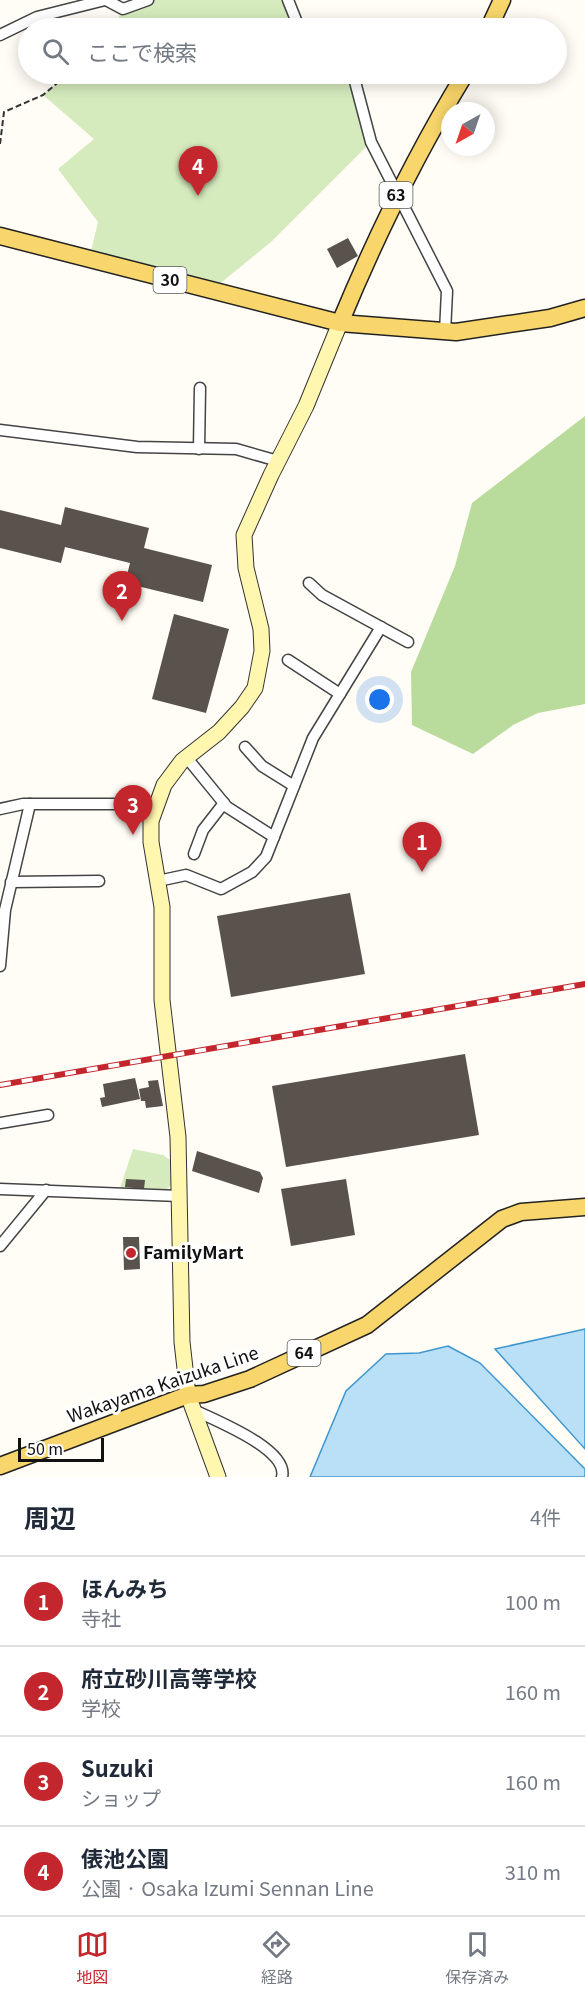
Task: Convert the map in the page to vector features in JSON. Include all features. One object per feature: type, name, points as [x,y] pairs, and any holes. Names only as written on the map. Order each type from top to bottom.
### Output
[{"type":"main road","points":[[494,18],[502,0]]},
{"type":"main road","name":"63","points":[[340,323],[397,193],[424,139],[459,84]]},
{"type":"main road","name":"30","points":[[0,236],[340,323],[445,332],[502,327],[585,308]]},
{"type":"main road","name":"Wakayama Kaizuka Line","points":[[0,1466],[191,1402],[204,1394],[250,1379],[367,1325],[501,1219],[521,1212],[585,1207]]},
{"type":"street","points":[[35,18],[106,0],[123,9],[148,0]]},
{"type":"street","points":[[288,0],[295,18]]},
{"type":"street","points":[[0,35],[18,26]]},
{"type":"street","points":[[356,84],[371,142],[447,291],[445,332]]},
{"type":"street","points":[[218,1477],[191,1402],[182,1342],[178,1137],[162,1000],[162,907],[151,842],[151,821],[164,785],[187,758],[219,732],[242,707],[255,688],[262,651],[261,629],[246,568],[244,535],[306,406],[340,323]]},
{"type":"street","points":[[199,448],[200,388]]},
{"type":"street","points":[[0,430],[137,447],[236,449],[278,461]]},
{"type":"street","points":[[309,583],[322,595],[408,642]]},
{"type":"street","points":[[158,881],[186,875],[221,889],[252,872],[266,857],[313,738],[381,627]]},
{"type":"street","points":[[288,660],[340,694]]},
{"type":"street","points":[[245,747],[262,766],[294,786]]},
{"type":"street","points":[[187,758],[224,803],[274,837]]},
{"type":"street","points":[[194,854],[203,830],[224,803]]},
{"type":"street","points":[[0,809],[30,804],[156,804]]},
{"type":"street","points":[[0,966],[5,910],[30,804]]},
{"type":"street","points":[[11,882],[99,881]]},
{"type":"street","points":[[0,1122],[48,1115]]},
{"type":"street","points":[[0,1189],[179,1196]]},
{"type":"street","points":[[0,1246],[46,1190]]},
{"type":"street","points":[[191,1402],[257,1441],[279,1461],[283,1471],[282,1477]]},
{"type":"path","points":[[0,144],[4,112],[43,95],[56,84]]},
{"type":"green space","points":[[148,0],[288,0],[297,18],[118,18],[123,9]]},
{"type":"green space","points":[[56,84],[356,84],[371,142],[271,242],[212,290],[89,260],[98,222],[58,169],[94,139],[43,95]]},
{"type":"green space","points":[[585,416],[585,704],[538,713],[513,725],[473,754],[412,725],[411,672],[455,566],[472,503]]},
{"type":"green space","points":[[133,1149],[163,1155],[170,1160],[171,1185],[165,1191],[120,1188]]},
{"type":"water","points":[[585,1329],[585,1449],[495,1349]]},
{"type":"water","points":[[448,1346],[480,1363],[585,1469],[585,1477],[310,1477],[346,1391],[386,1354],[419,1353]]},
{"type":"building","points":[[348,238],[358,256],[337,268],[327,249]]},
{"type":"building","points":[[65,507],[149,528],[144,548],[212,565],[203,602],[125,583],[130,563],[65,547],[61,563],[0,548],[0,510],[61,525]]},
{"type":"building","points":[[174,614],[229,629],[206,713],[152,699]]},
{"type":"building","points":[[350,893],[365,974],[231,997],[217,916]]},
{"type":"building","points":[[465,1054],[479,1135],[286,1167],[272,1086]]},
{"type":"building","points":[[135,1078],[140,1099],[102,1107],[100,1098],[105,1097],[103,1084]]},
{"type":"building","points":[[158,1080],[163,1106],[146,1108],[145,1101],[141,1101],[139,1089],[149,1087],[148,1081]]},
{"type":"building","points":[[197,1151],[260,1172],[263,1178],[259,1193],[192,1171]]},
{"type":"building","points":[[126,1179],[145,1180],[144,1189],[125,1187]]},
{"type":"building","points":[[346,1179],[355,1235],[291,1246],[281,1189]]},
{"type":"building","points":[[123,1237],[139,1237],[140,1269],[124,1270]]},
{"type":"railway","points":[[0,1085],[585,984]]},
{"type":"place","name":"俵池公園","points":[[198,196]]},
{"type":"place","name":"府立砂川高等学校","points":[[122,621]]},
{"type":"place","name":"Suzuki","points":[[133,835]]},
{"type":"place","name":"ほんみち","points":[[422,872]]},
{"type":"place","name":"FamilyMart","points":[[131,1253]]}]
